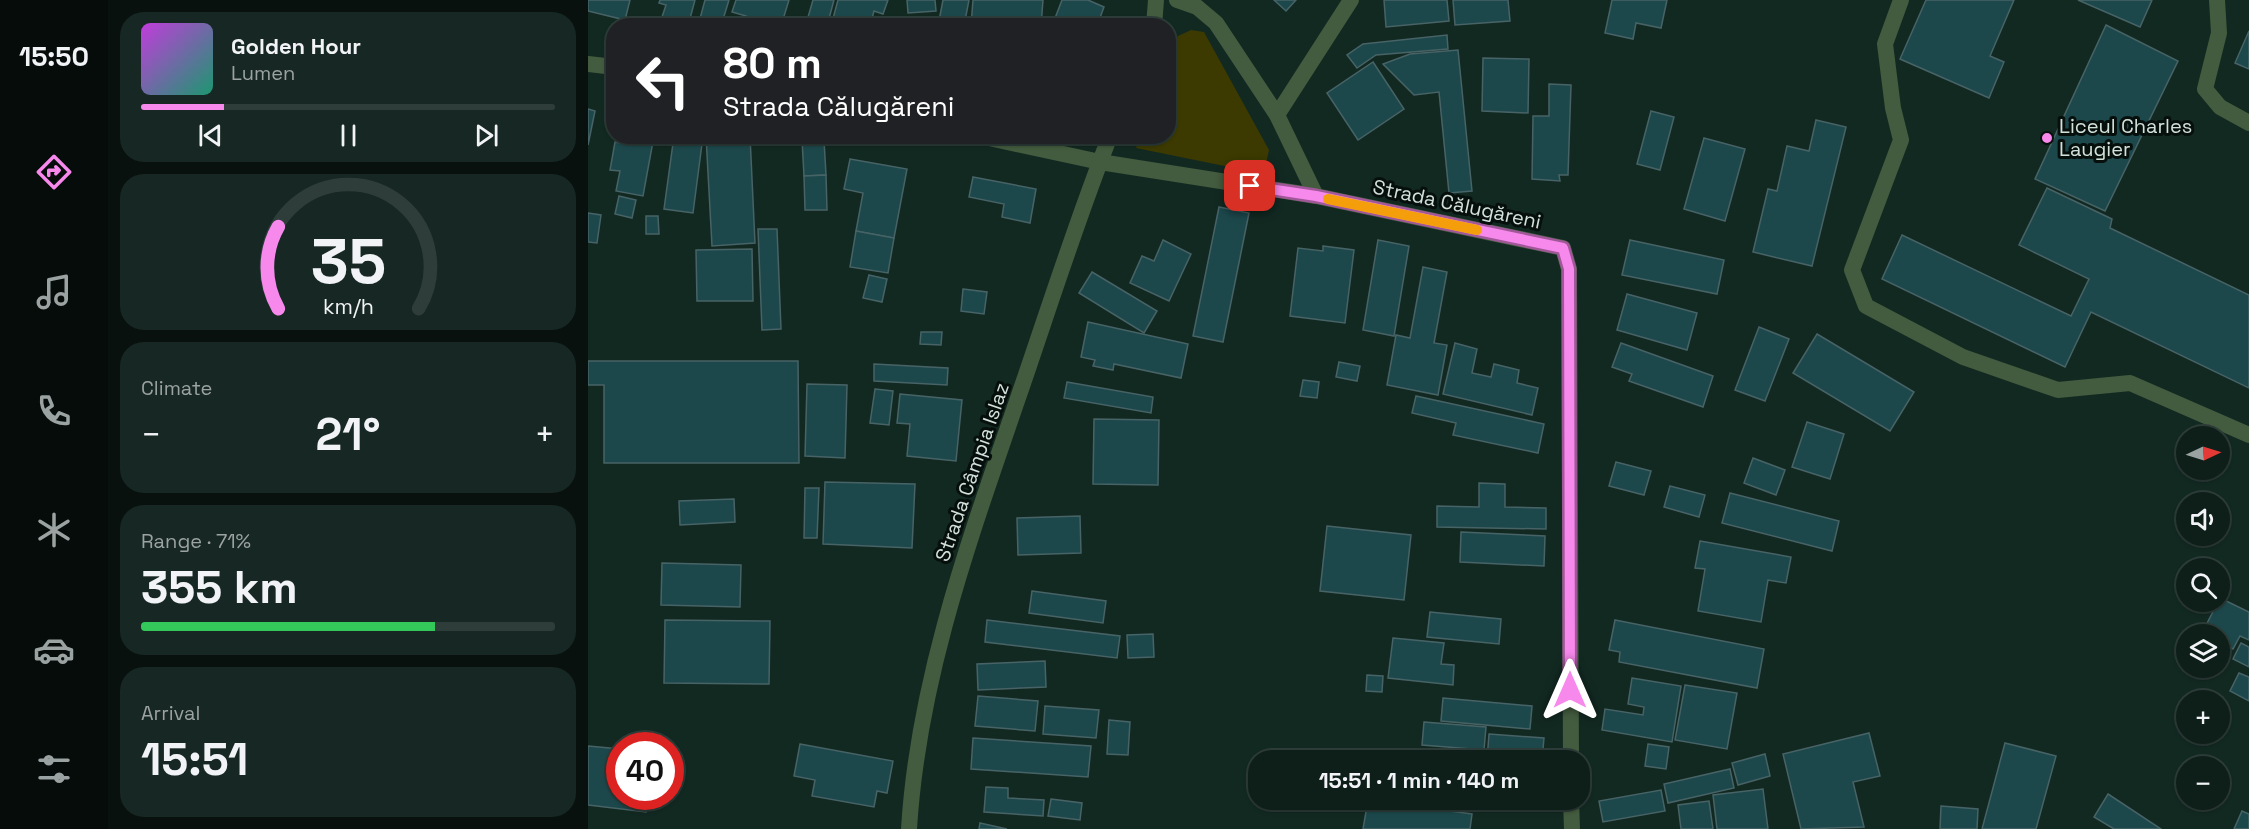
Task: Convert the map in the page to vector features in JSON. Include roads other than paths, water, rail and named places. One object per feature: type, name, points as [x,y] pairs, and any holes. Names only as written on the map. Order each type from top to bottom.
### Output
[{"type":"street","points":[[1155,18],[1156,0]]},
{"type":"street","points":[[1177,0],[1197,7],[1216,23],[1277,115],[1316,196]]},
{"type":"street","points":[[1277,115],[1351,0]]},
{"type":"street","points":[[1901,0],[1885,44],[1893,108],[1901,140],[1852,270],[1866,306],[1963,357],[2058,390],[2130,383],[2249,435]]},
{"type":"street","points":[[2217,0],[2219,33],[2205,89],[2220,108],[2249,123]]},
{"type":"street","points":[[588,63],[606,66]]},
{"type":"street","name":"Strada Călugăreni","points":[[1017,144],[1100,162],[1316,196],[1563,248],[1569,269],[1571,750]]},
{"type":"street","name":"Strada Câmpia Islaz","points":[[909,829],[911,795],[926,703],[964,556],[1107,144]]},
{"type":"street","points":[[1571,810],[1572,829]]},
{"type":"place","name":"Liceul Charles Laugier","points":[[2047,138]]}]
